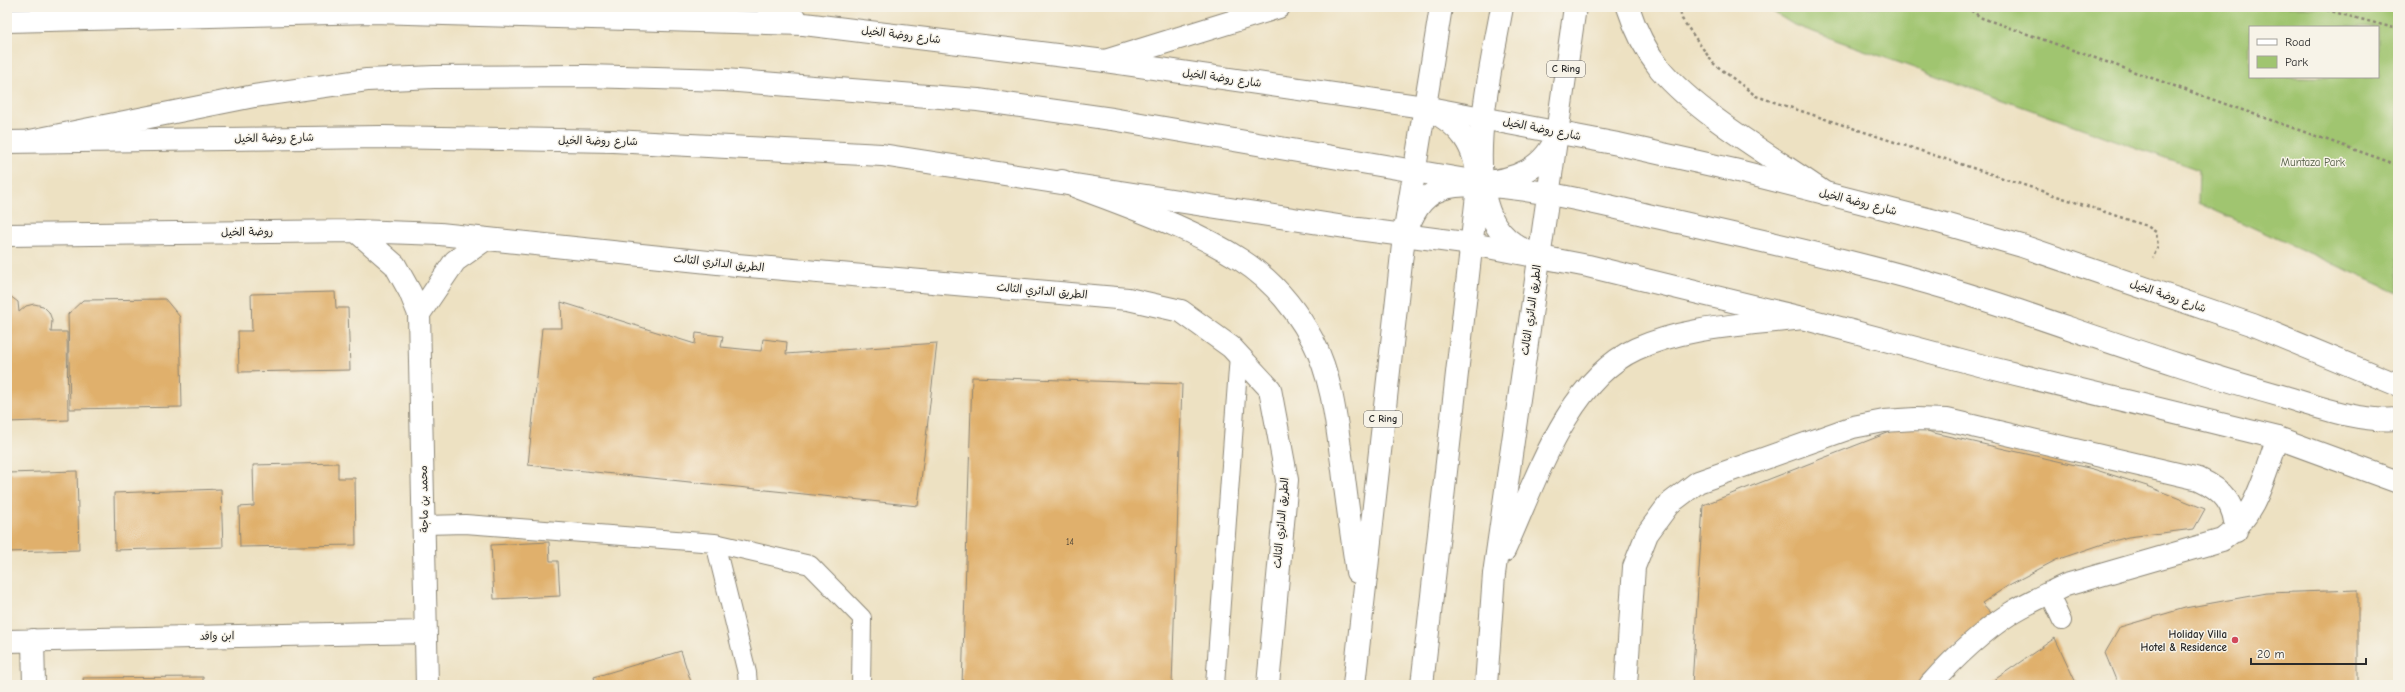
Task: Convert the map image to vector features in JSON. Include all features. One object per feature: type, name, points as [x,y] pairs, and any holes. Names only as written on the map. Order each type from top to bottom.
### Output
[{"type":"main road","points":[[768,7],[804,24]]},
{"type":"main road","points":[[1105,61],[1279,7]]},
{"type":"main road","name":"C Ring","points":[[1354,685],[1362,601],[1404,236],[1441,7]]},
{"type":"main road","points":[[1422,685],[1464,298],[1481,184],[1481,156],[1484,118],[1502,7]]},
{"type":"main road","name":"الطريق الدائري الثالث","points":[[1486,685],[1494,574],[1538,256],[1558,132],[1575,7]]},
{"type":"main road","points":[[1628,7],[1644,46],[1660,68],[1681,90],[1725,124],[1826,194]]},
{"type":"main road","name":"شارع روضة الخيل","points":[[7,21],[373,12],[804,24],[1105,61],[1424,106],[1558,132],[1734,170],[1935,221],[2029,249],[2253,324],[2398,385]]},
{"type":"main road","points":[[30,141],[165,112],[312,86],[367,80],[434,77],[586,76],[725,80],[978,100],[1112,120],[1602,204],[1866,266],[1996,304],[2160,360],[2345,414],[2383,420],[2398,419]]},
{"type":"main road","points":[[1424,106],[1446,119],[1467,140],[1474,156],[1492,218],[1500,230],[1516,245],[1538,256]]},
{"type":"main road","points":[[1404,236],[1416,210],[1432,194],[1440,189],[1481,184],[1511,178],[1529,170],[1546,154],[1558,132]]},
{"type":"main road","name":"شارع روضة الخيل","points":[[7,142],[381,137],[629,142],[882,155],[1404,236],[1472,244],[1588,266],[1802,318],[1991,368],[2278,438],[2398,482]]},
{"type":"main road","points":[[1062,182],[1182,230],[1222,249],[1257,272],[1292,308],[1313,342],[1326,379],[1338,433],[1362,601]]},
{"type":"main road","name":"روضة الخيل","points":[[7,235],[356,231],[486,239]]},
{"type":"main road","name":"محمد بن ماجة","points":[[356,231],[395,265],[410,292],[419,314],[427,685]]},
{"type":"main road","points":[[419,314],[456,261],[486,239]]},
{"type":"main road","name":"الطريق الدائري الثالث","points":[[486,239],[736,265],[1128,299],[1181,311],[1231,347],[1270,389],[1287,480],[1268,685]]},
{"type":"main road","points":[[1494,574],[1561,428],[1585,392],[1615,362],[1636,349],[1673,336],[1802,318]]},
{"type":"main road","points":[[1626,685],[1634,567],[1647,534],[1669,504],[1698,482],[1853,427],[1908,419],[1947,420],[2198,480],[2213,486],[2226,496],[2235,518],[2236,531]]},
{"type":"main road","points":[[1930,685],[1961,651],[2011,613],[2049,593],[2066,585],[2222,540],[2236,531],[2252,508],[2278,438]]},
{"type":"main road","name":"ابن وافد","points":[[7,641],[426,632]]},
{"type":"main road","points":[[33,640],[34,685]]},
{"type":"lane","points":[[1215,685],[1239,356]]},
{"type":"lane","points":[[424,525],[465,524],[715,543],[810,565],[862,618],[860,685]]},
{"type":"lane","points":[[715,543],[748,673],[748,685]]},
{"type":"lane","points":[[2049,593],[2062,621]]},
{"type":"path","points":[[1679,7],[1682,19],[1713,63],[1756,96],[2146,226],[2156,232],[2158,246]]},
{"type":"path","points":[[1966,7],[1982,18],[2398,165]]},
{"type":"path","points":[[2315,7],[2398,29]]},
{"type":"green space","name":"Muntaza Park","points":[[1765,7],[2398,7],[2398,293],[2198,203],[2199,170],[1794,25]]},
{"type":"building","points":[[335,292],[336,308],[348,308],[350,370],[239,372],[238,331],[252,331],[251,294]]},
{"type":"building","points":[[7,296],[10,296],[18,302],[19,312],[26,306],[34,304],[43,306],[49,312],[52,320],[51,332],[67,332],[68,420],[7,422]]},
{"type":"building","points":[[165,299],[180,317],[182,407],[70,409],[68,314],[83,300]]},
{"type":"building","points":[[561,302],[695,344],[696,333],[723,336],[721,347],[761,351],[763,339],[787,342],[786,354],[937,343],[918,506],[528,465],[542,328],[562,328]]},
{"type":"building","points":[[972,377],[1182,384],[1172,685],[962,685]]},
{"type":"building","points":[[1908,425],[1934,433],[2093,469],[2150,487],[2205,509],[2194,529],[2128,537],[2103,544],[2056,560],[2009,585],[1982,603],[1992,614],[1937,662],[1917,685],[1692,685],[1703,505]]},
{"type":"building","points":[[338,463],[338,478],[355,478],[356,545],[240,547],[239,507],[254,506],[253,465]]},
{"type":"building","points":[[77,471],[79,550],[7,552],[7,473]]},
{"type":"building","points":[[221,489],[223,547],[115,550],[114,493]]},
{"type":"building","points":[[549,542],[550,561],[558,561],[560,596],[494,599],[491,545]]},
{"type":"building","name":"Holiday Villa Hotel & Residence","points":[[2358,590],[2358,685],[2118,685],[2105,653],[2120,627],[2185,608],[2267,593]]},
{"type":"building","points":[[2055,638],[2077,685],[1987,685]]},
{"type":"building","points":[[681,651],[692,685],[596,685],[594,677]]},
{"type":"building","points":[[203,677],[203,685],[84,685],[83,678]]},
{"type":"place","name":"Holiday Villa Hotel & Residence","points":[[2235,640]]}]
